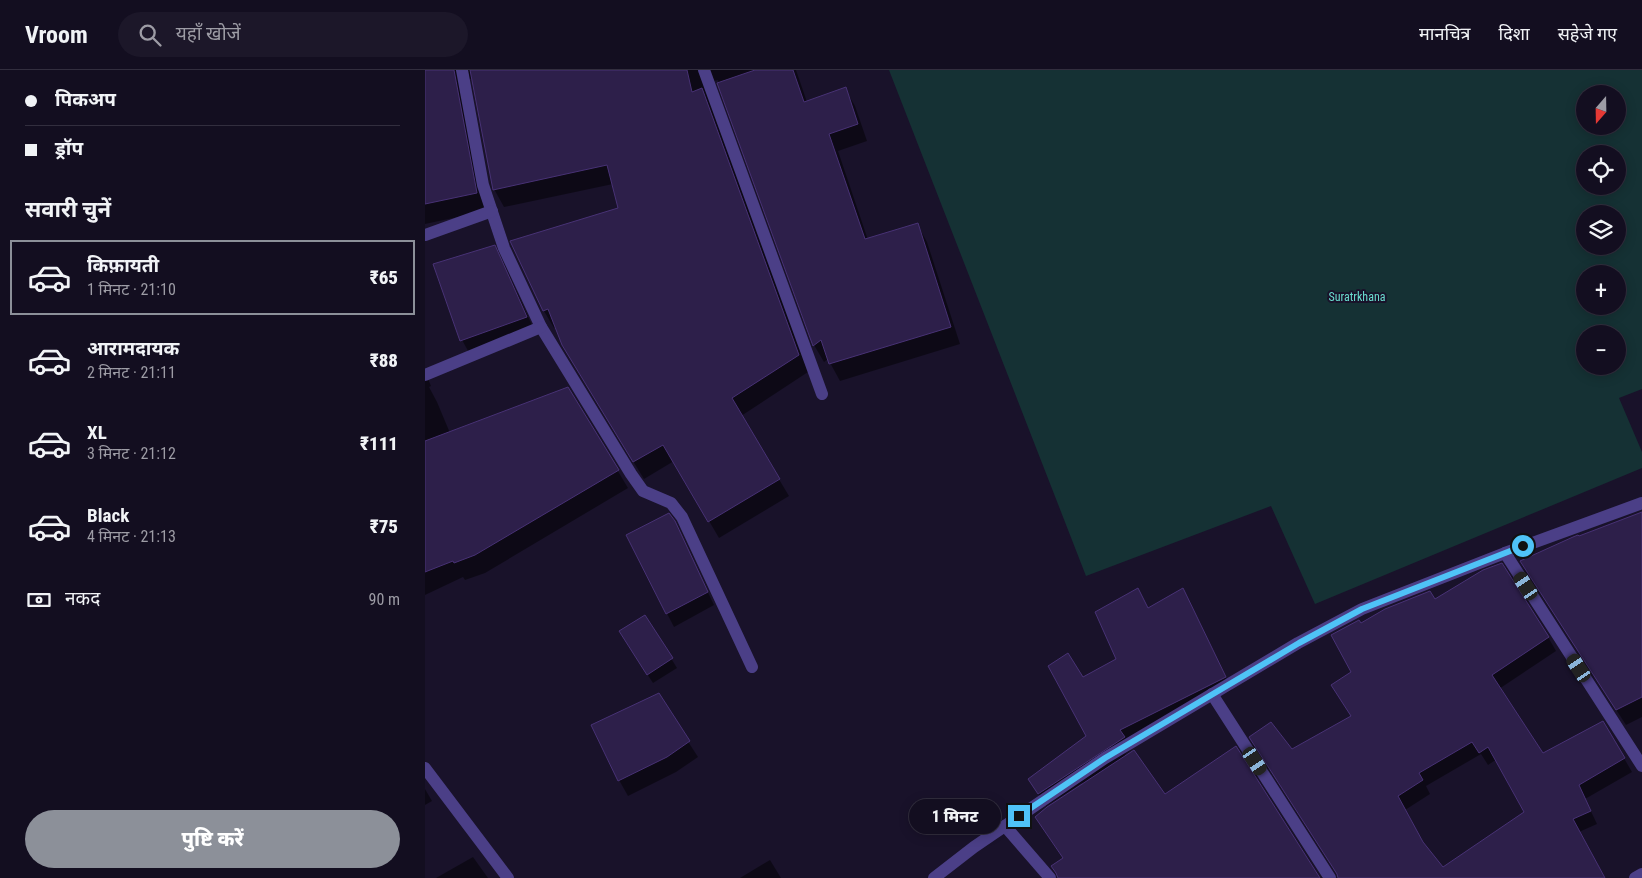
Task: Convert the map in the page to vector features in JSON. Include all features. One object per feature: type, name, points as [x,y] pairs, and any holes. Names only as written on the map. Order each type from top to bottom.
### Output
[{"type":"street","points":[[462,70],[483,185],[504,248],[541,327],[643,491],[671,503],[682,517],[752,667]]},
{"type":"street","points":[[704,70],[822,394]]},
{"type":"street","points":[[425,236],[492,211]]},
{"type":"street","points":[[425,375],[541,327]]},
{"type":"street","points":[[934,878],[1005,826],[1105,758],[1299,643],[1362,609],[1505,553],[1642,503]]},
{"type":"street","points":[[1505,553],[1642,766]]},
{"type":"street","points":[[1212,694],[1331,878]]},
{"type":"street","points":[[425,768],[508,878]]},
{"type":"street","points":[[1005,826],[1050,878]]},
{"type":"street","points":[[1635,878],[1642,874]]},
{"type":"green space","name":"Suratrkhana","points":[[889,70],[1642,70],[1642,389],[1619,398],[1642,452],[1642,468],[1315,604],[1271,506],[1086,576]]},
{"type":"building","points":[[425,70],[454,70],[477,193],[425,204]]},
{"type":"building","points":[[470,70],[687,70],[692,92],[702,88],[799,355],[732,398],[780,479],[708,522],[663,445],[633,462],[562,345],[548,309],[543,311],[510,241],[618,208],[607,165],[493,190]]},
{"type":"building","points":[[755,70],[793,70],[804,102],[846,87],[858,124],[829,134],[865,239],[918,223],[951,327],[829,364],[821,340],[813,346],[717,83]]},
{"type":"building","points":[[495,245],[527,317],[460,341],[433,264]]},
{"type":"building","points":[[568,387],[619,470],[475,555],[425,572],[425,441]]},
{"type":"building","points":[[1642,512],[1642,697],[1616,710],[1520,561],[1573,537]]},
{"type":"building","points":[[669,513],[675,521],[708,592],[666,614],[626,535]]},
{"type":"building","points":[[1502,563],[1549,637],[1492,675],[1543,753],[1603,721],[1625,758],[1579,785],[1591,811],[1573,819],[1605,878],[1338,878],[1249,737],[1271,722],[1292,749],[1351,716],[1331,685],[1351,672],[1331,635],[1359,620],[1361,623],[1385,609],[1430,591],[1435,599],[1483,570]],"holes":[[[1472,742],[1479,753],[1488,747],[1524,812],[1443,867],[1423,842],[1398,796],[1423,780],[1419,773]]]},
{"type":"building","points":[[1138,588],[1148,608],[1183,588],[1226,677],[1120,730],[1125,737],[1038,794],[1028,779],[1086,736],[1048,666],[1068,653],[1083,677],[1116,659],[1095,612]]},
{"type":"building","points":[[645,615],[673,658],[647,675],[619,631]]},
{"type":"building","points":[[659,693],[690,741],[667,757],[618,781],[591,725]]},
{"type":"building","points":[[1236,746],[1320,878],[1058,878],[1051,866],[1063,858],[1035,817],[1047,807],[1134,750],[1165,794]]},
{"type":"route","points":[[1019,816],[1105,758],[1299,643],[1362,609],[1523,546]]}]
